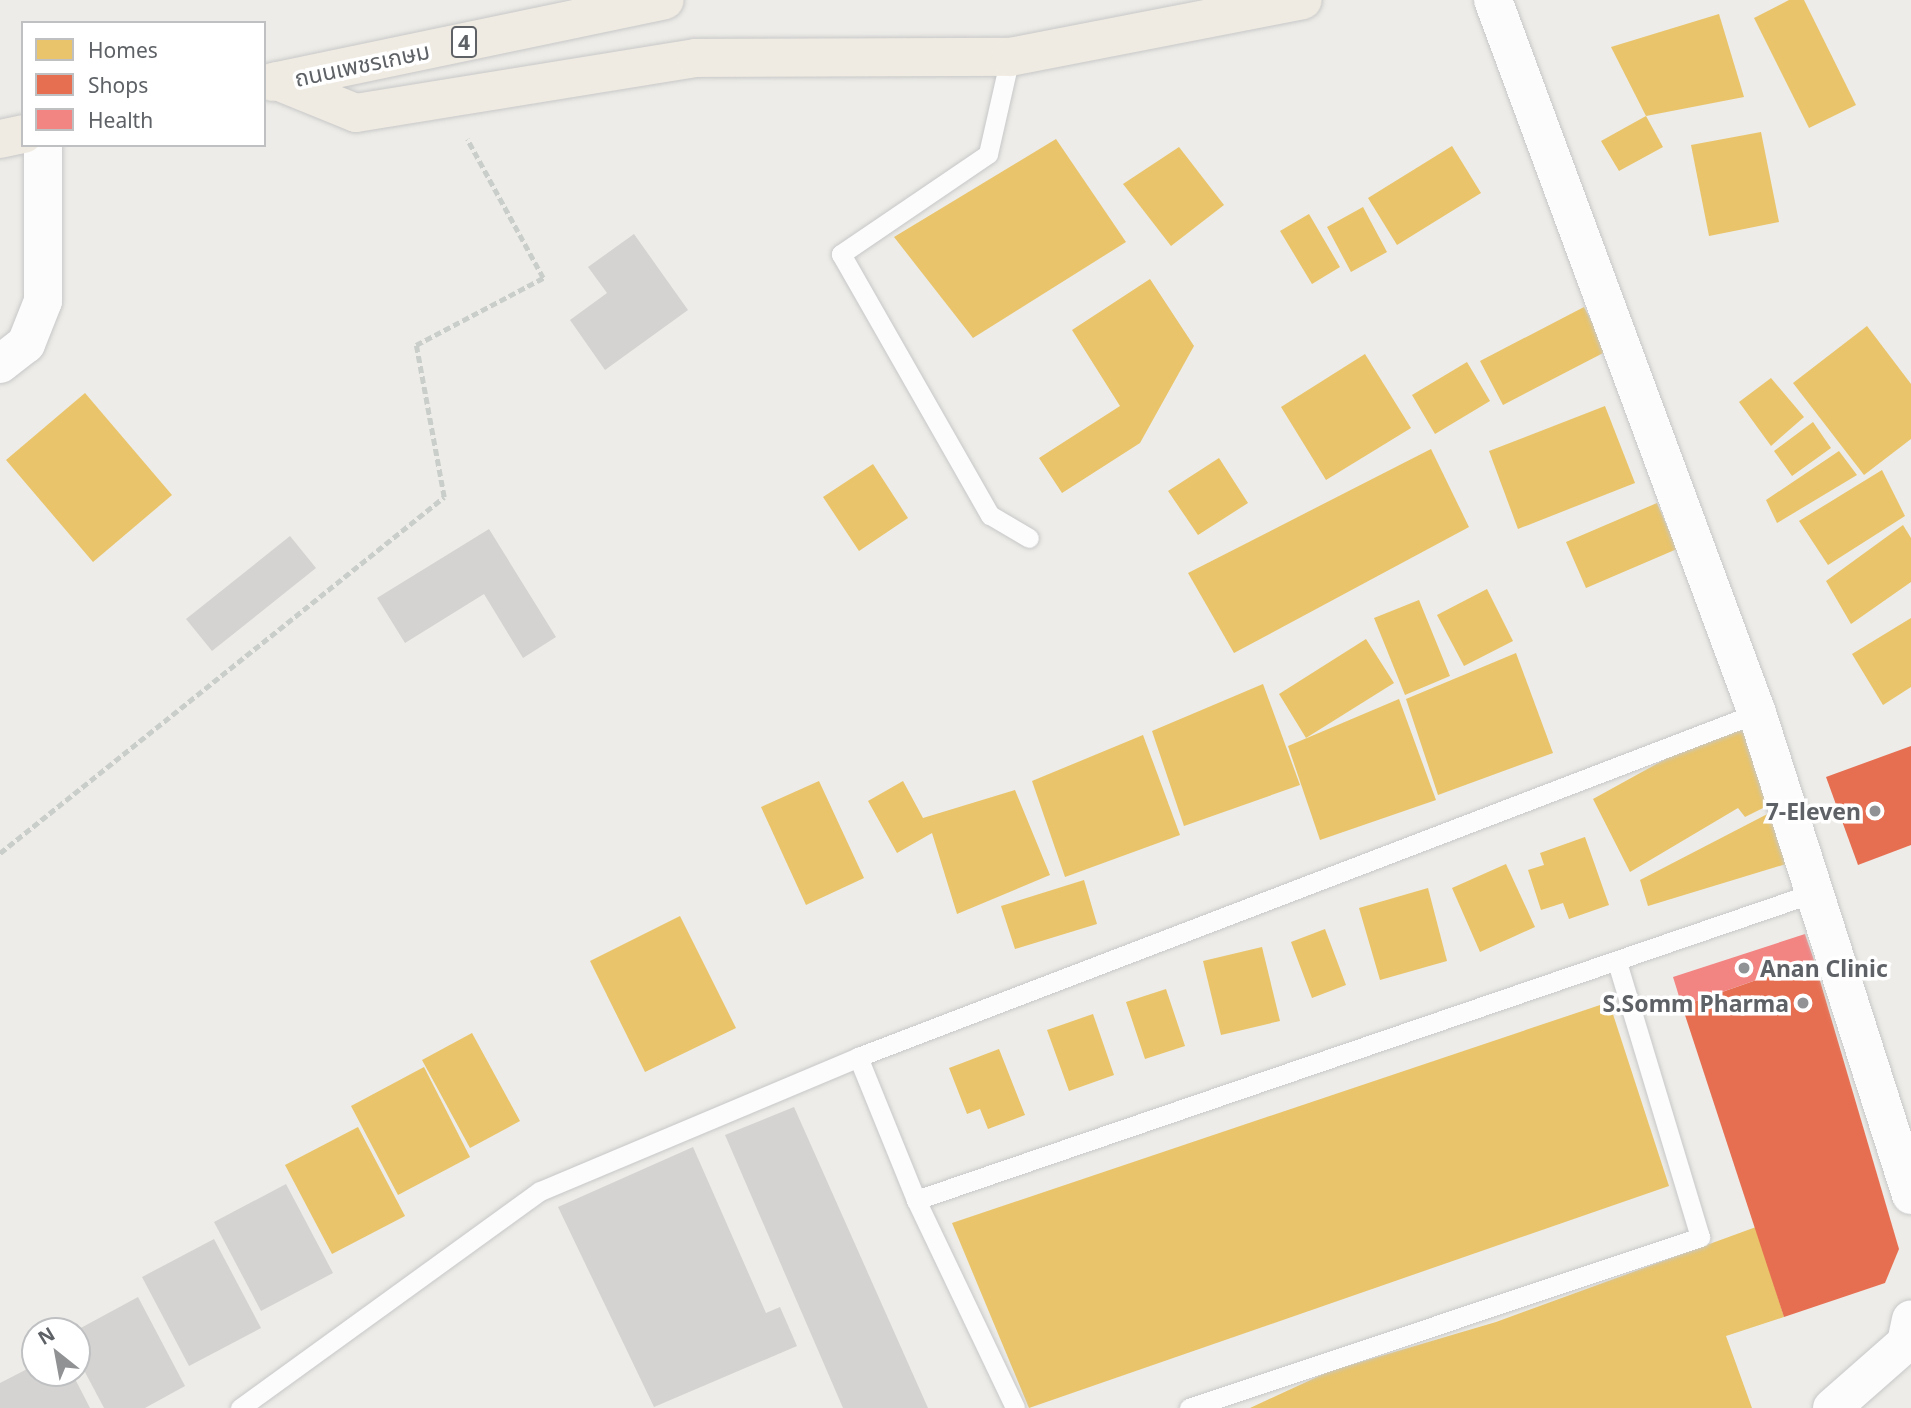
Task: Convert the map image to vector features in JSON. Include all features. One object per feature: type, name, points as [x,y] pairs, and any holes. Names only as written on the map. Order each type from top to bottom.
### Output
[{"type":"highway","name":"ถนนเพชรเกษม","points":[[271,83],[664,0]]},
{"type":"highway","points":[[271,83],[356,113],[696,58],[1010,57],[1302,0]]},
{"type":"highway","points":[[0,139],[21,134]]},
{"type":"street","points":[[1493,0],[1757,713],[1911,1195]]},
{"type":"street","points":[[0,364],[26,344],[43,301],[43,147]]},
{"type":"street","points":[[1832,1408],[1909,1338]]},
{"type":"lane","points":[[1010,57],[988,154],[841,254],[990,515],[1029,538]]},
{"type":"lane","points":[[240,1408],[540,1191],[858,1057],[1757,713]]},
{"type":"lane","points":[[916,1200],[1618,965],[1816,892]]},
{"type":"lane","points":[[1189,1408],[1700,1237],[1618,965]]},
{"type":"lane","points":[[858,1057],[916,1200],[1015,1408]]},
{"type":"path","points":[[0,853],[444,497],[416,345],[542,278],[444,99]]},
{"type":"building: Homes","points":[[1789,0],[1804,0],[1856,105],[1809,128],[1754,18]]},
{"type":"building: Homes","points":[[1719,14],[1744,97],[1646,116],[1611,47]]},
{"type":"building: Homes","points":[[1646,116],[1663,147],[1619,171],[1601,141]]},
{"type":"building: Homes","points":[[1761,132],[1779,222],[1709,236],[1691,145]]},
{"type":"building: Homes","points":[[1056,139],[1126,242],[973,338],[894,237]]},
{"type":"building: Homes","points":[[1452,146],[1481,193],[1397,245],[1368,198]]},
{"type":"building: Homes","points":[[1179,147],[1224,205],[1171,246],[1123,184]]},
{"type":"building: Homes","points":[[1363,207],[1387,252],[1351,272],[1327,227]]},
{"type":"building: Homes","points":[[1309,214],[1340,267],[1312,284],[1280,231]]},
{"type":"building: Homes","points":[[1150,279],[1194,346],[1140,443],[1062,493],[1039,458],[1120,406],[1072,330]]},
{"type":"building: Homes","points":[[1584,307],[1607,351],[1503,405],[1480,361]]},
{"type":"building: Homes","points":[[1867,326],[1911,384],[1911,439],[1864,475],[1793,383]]},
{"type":"building: Homes","points":[[1365,354],[1411,428],[1326,480],[1281,407]]},
{"type":"building: Homes","points":[[1467,362],[1490,401],[1435,434],[1412,395]]},
{"type":"building: Homes","points":[[1771,378],[1804,417],[1771,446],[1739,402]]},
{"type":"building: Homes","points":[[85,393],[172,495],[93,562],[6,460]]},
{"type":"building: Homes","points":[[1605,406],[1635,483],[1518,529],[1489,451]]},
{"type":"building: Homes","points":[[1813,422],[1831,448],[1792,476],[1774,451]]},
{"type":"building: Homes","points":[[1431,449],[1469,527],[1234,653],[1188,573]]},
{"type":"building: Homes","points":[[1839,451],[1857,475],[1777,523],[1766,500]]},
{"type":"building: Homes","points":[[1219,458],[1248,503],[1198,535],[1168,491]]},
{"type":"building: Homes","points":[[873,464],[908,518],[859,551],[823,497]]},
{"type":"building: Homes","points":[[1882,470],[1905,516],[1828,565],[1799,521]]},
{"type":"building: Homes","points":[[1657,503],[1677,549],[1586,588],[1566,542]]},
{"type":"building: Homes","points":[[1903,525],[1911,538],[1911,582],[1851,624],[1826,581]]},
{"type":"building: Homes","points":[[1487,589],[1513,641],[1464,666],[1437,615]]},
{"type":"building: Homes","points":[[1419,600],[1450,676],[1405,695],[1374,618]]},
{"type":"building: Homes","points":[[1911,618],[1911,687],[1883,705],[1852,654]]},
{"type":"building: Homes","points":[[1366,639],[1394,683],[1306,738],[1279,694]]},
{"type":"building: Homes","points":[[1516,653],[1553,753],[1438,795],[1406,699]]},
{"type":"building: Homes","points":[[1263,684],[1300,785],[1184,826],[1152,731]]},
{"type":"building: Homes","points":[[1399,699],[1436,800],[1320,840],[1288,746]]},
{"type":"building: Homes","points":[[1738,719],[1773,803],[1745,817],[1738,808],[1630,872],[1593,799]]},
{"type":"building: Homes","points":[[1143,735],[1180,835],[1065,877],[1032,781]]},
{"type":"building: Homes","points":[[819,781],[864,878],[806,905],[761,807]]},
{"type":"building: Homes","points":[[903,781],[923,818],[1015,790],[1050,875],[957,914],[932,833],[897,853],[868,801]]},
{"type":"building: Homes","points":[[1781,807],[1799,860],[1648,906],[1640,880]]},
{"type":"building: Homes","points":[[1585,837],[1609,905],[1569,919],[1563,903],[1541,910],[1528,870],[1544,865],[1540,853]]},
{"type":"building: Homes","points":[[1506,864],[1535,927],[1480,952],[1452,888]]},
{"type":"building: Homes","points":[[1084,880],[1097,924],[1015,949],[1001,906]]},
{"type":"building: Homes","points":[[1428,888],[1447,961],[1380,980],[1359,908]]},
{"type":"building: Homes","points":[[680,916],[736,1028],[645,1072],[590,961]]},
{"type":"building: Homes","points":[[1325,929],[1346,985],[1312,998],[1291,942]]},
{"type":"building: Homes","points":[[1262,947],[1280,1021],[1221,1035],[1203,961]]},
{"type":"building: Homes","points":[[1166,989],[1185,1046],[1145,1059],[1126,1002]]},
{"type":"building: Homes","points":[[1609,1002],[1669,1186],[1029,1408],[952,1223]]},
{"type":"building: Homes","points":[[1093,1014],[1114,1075],[1069,1091],[1047,1030]]},
{"type":"building: Homes","points":[[472,1033],[520,1121],[470,1148],[422,1060]]},
{"type":"building: Homes","points":[[999,1049],[1025,1115],[988,1129],[980,1109],[967,1114],[949,1068]]},
{"type":"building: Homes","points":[[424,1067],[470,1157],[398,1195],[351,1106]]},
{"type":"building: Homes","points":[[358,1127],[405,1216],[332,1254],[285,1165]]},
{"type":"building: Homes","points":[[1756,1227],[1784,1317],[1726,1336],[1752,1408],[1250,1408],[1330,1371],[1496,1322]]},
{"type":"building: Shops","name":"7-Eleven","points":[[1911,746],[1911,845],[1858,865],[1826,777]]},
{"type":"building: Shops","points":[[1814,960],[1899,1249],[1885,1283],[1784,1317],[1682,1006]]},
{"type":"building: Health","name":"Anan Clinic","points":[[1805,934],[1814,960],[1682,1006],[1673,977]]},
{"type":"building: Other","points":[[634,234],[688,310],[605,370],[570,320],[607,293],[588,267]]},
{"type":"building: Other","points":[[489,529],[556,637],[523,658],[484,594],[405,643],[377,598]]},
{"type":"building: Other","points":[[290,536],[316,568],[212,651],[186,619]]},
{"type":"building: Other","points":[[794,1107],[928,1408],[843,1408],[725,1135]]},
{"type":"building: Other","points":[[693,1147],[766,1313],[780,1307],[797,1346],[654,1407],[558,1207]]},
{"type":"building: Other","points":[[286,1184],[333,1273],[261,1311],[214,1222]]},
{"type":"building: Other","points":[[214,1239],[261,1328],[189,1366],[142,1277]]},
{"type":"building: Other","points":[[138,1297],[185,1386],[145,1408],[104,1408],[91,1383],[91,1322]]},
{"type":"building: Other","points":[[21,1372],[21,1387],[79,1387],[90,1408],[0,1408],[0,1383]]},
{"type":"place","name":"7-Eleven","points":[[1875,811]]},
{"type":"place","name":"Anan Clinic","points":[[1744,968]]},
{"type":"place","name":"S.Somm Pharma","points":[[1803,1003]]}]
